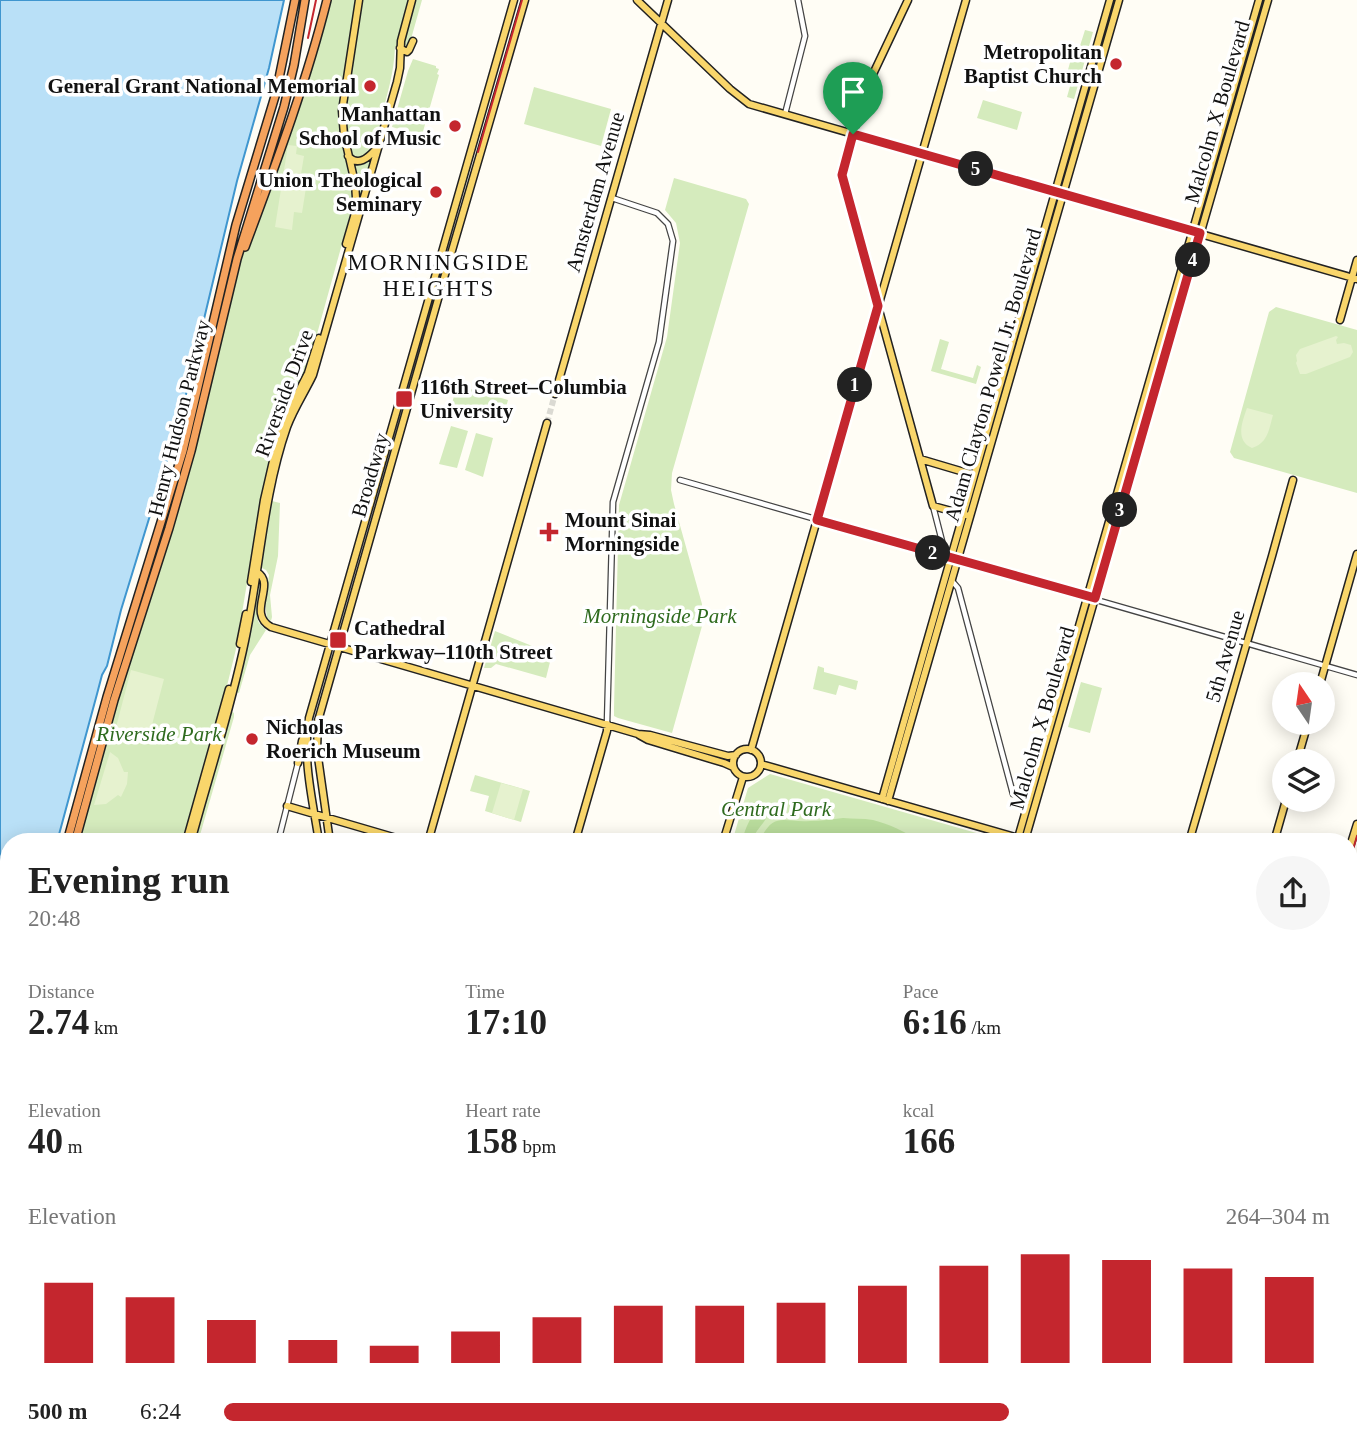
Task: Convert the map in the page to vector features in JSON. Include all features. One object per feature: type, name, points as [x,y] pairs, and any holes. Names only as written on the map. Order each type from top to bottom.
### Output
[{"type":"highway","name":"Henry Hudson Parkway","points":[[69,833],[107,696],[187,439],[236,225],[276,93],[295,0]]},
{"type":"highway","name":"Henry Hudson Parkway","points":[[77,833],[111,710],[189,458],[229,290],[284,107],[305,0]]},
{"type":"highway","points":[[229,290],[294,112],[327,0]]},
{"type":"main road","name":"Riverside Drive","points":[[311,374],[355,213],[356,191],[347,154],[342,111],[359,0]]},
{"type":"main road","name":"Riverside Drive","points":[[191,833],[244,645],[267,495],[277,454],[289,414],[311,374],[379,146],[400,71],[402,35],[412,0]]},
{"type":"main road","name":"Broadway","points":[[318,833],[308,770],[308,729],[315,697],[514,0]]},
{"type":"main road","name":"Broadway","points":[[328,833],[317,750],[318,725],[525,0]]},
{"type":"main road","points":[[637,0],[745,102],[1354,278]]},
{"type":"main road","name":"Amsterdam Avenue","points":[[555,394],[668,0]]},
{"type":"main road","points":[[908,0],[865,91],[842,175],[933,506],[971,517]]},
{"type":"main road","points":[[751,750],[966,0]]},
{"type":"main road","name":"Adam Clayton Powell Jr. Boulevard","points":[[885,799],[971,517],[1110,0]]},
{"type":"main road","name":"Adam Clayton Powell Jr. Boulevard","points":[[885,799],[974,475],[1119,0]]},
{"type":"main road","name":"Malcolm X Boulevard","points":[[1027,833],[1259,0]]},
{"type":"main road","name":"Malcolm X Boulevard","points":[[1196,232],[1268,0]]},
{"type":"main road","points":[[400,48],[407,52],[413,41]]},
{"type":"main road","points":[[347,154],[352,159],[363,161],[379,146]]},
{"type":"main road","points":[[1340,320],[1357,260]]},
{"type":"main road","points":[[435,276],[444,278]]},
{"type":"main road","points":[[424,317],[433,319]]},
{"type":"main road","points":[[431,833],[547,423]]},
{"type":"main road","points":[[920,459],[974,475]]},
{"type":"main road","name":"5th Avenue","points":[[1192,833],[1293,480]]},
{"type":"main road","points":[[1324,672],[1357,554]]},
{"type":"main road","points":[[254,571],[264,579],[261,617],[271,627],[607,724],[733,767]]},
{"type":"main road","points":[[578,833],[606,736],[607,724]]},
{"type":"main road","points":[[298,763],[302,741],[308,729]]},
{"type":"main road","points":[[638,734],[728,756],[736,755]]},
{"type":"main road","points":[[742,750],[751,750],[758,756],[761,764],[755,775],[743,777],[736,773],[733,761],[742,750]]},
{"type":"main road","points":[[761,764],[1001,833]]},
{"type":"main road","points":[[726,833],[743,777]]},
{"type":"main road","points":[[287,806],[378,833]]},
{"type":"main road","points":[[1277,833],[1283,812]]},
{"type":"street","points":[[785,114],[805,36],[798,0]]},
{"type":"street","points":[[607,724],[613,502],[661,333],[673,241],[668,224],[657,213],[612,198]]},
{"type":"street","points":[[680,480],[1357,675]]},
{"type":"street","points":[[933,506],[943,545],[940,555]]},
{"type":"street","points":[[952,581],[958,588],[1013,794]]},
{"type":"street","points":[[280,833],[298,763]]},
{"type":"green space","name":"Riverside Park","points":[[330,0],[422,0],[409,46],[395,47],[382,120],[359,209],[352,208],[307,370],[286,409],[276,435],[262,493],[236,649],[186,833],[78,833],[169,528],[229,290],[311,72]]},
{"type":"green space","points":[[1085,30],[1093,32],[1074,99],[1067,97],[1072,79],[1066,77],[1074,48],[1079,49]]},
{"type":"green space","points":[[413,59],[439,69],[422,135],[392,127]]},
{"type":"green space","points":[[534,87],[611,109],[601,146],[524,124]]},
{"type":"green space","points":[[983,100],[1022,112],[1017,130],[977,118]]},
{"type":"green space","points":[[288,145],[297,146],[296,154],[304,156],[301,174],[308,175],[302,213],[294,212],[292,230],[275,227]]},
{"type":"green space","name":"Morningside Park","points":[[674,178],[746,199],[749,204],[672,473],[671,490],[702,604],[702,626],[672,733],[618,718],[614,716],[614,708],[619,505],[667,337],[680,243],[676,223],[665,210]]},
{"type":"green space","points":[[1276,307],[1357,330],[1357,493],[1234,458],[1230,452],[1269,312]]},
{"type":"green space","points":[[1336,336],[1337,344],[1351,345],[1353,352],[1350,357],[1300,374],[1296,355],[1300,349]]},
{"type":"green space","points":[[940,339],[949,342],[941,369],[973,378],[977,365],[981,367],[976,384],[931,371]]},
{"type":"green space","points":[[457,385],[508,400],[502,422],[451,407]]},
{"type":"green space","points":[[1247,408],[1273,415],[1265,439],[1252,448],[1243,441],[1242,436]]},
{"type":"green space","points":[[451,426],[468,431],[457,468],[439,464]]},
{"type":"green space","points":[[476,433],[493,438],[483,477],[465,470]]},
{"type":"green space","points":[[272,501],[280,503],[278,556],[270,595],[271,621],[267,618],[265,603],[269,575],[260,567]]},
{"type":"green space","points":[[258,580],[262,582],[257,618],[266,630],[250,655],[239,693],[236,692]]},
{"type":"green space","points":[[495,631],[552,654],[546,678],[496,664],[491,668],[484,668]]},
{"type":"green space","points":[[818,666],[824,668],[824,672],[858,681],[856,690],[839,685],[836,695],[813,689]]},
{"type":"green space","points":[[131,670],[164,679],[148,740],[115,731]]},
{"type":"green space","points":[[1081,682],[1102,688],[1090,733],[1068,727]]},
{"type":"green space","points":[[231,711],[234,717],[201,833],[197,833]]},
{"type":"green space","points":[[110,752],[118,758],[124,772],[128,772],[127,784],[121,797],[118,795],[106,804],[94,805]]},
{"type":"green space","name":"Central Park","points":[[770,774],[976,833],[735,833],[748,788]]},
{"type":"green space","points":[[475,775],[530,791],[521,822],[485,811],[489,796],[470,791]]},
{"type":"green space","points":[[501,783],[523,789],[514,820],[492,813]]},
{"type":"green space","points":[[762,802],[770,808],[756,833],[744,833],[749,821]]},
{"type":"green space","points":[[866,819],[904,833],[764,833],[780,820]]},
{"type":"water","points":[[0,0],[284,0],[182,411],[121,610],[107,666],[102,675],[59,833],[0,833]]},
{"type":"tunnel","points":[[547,423],[555,394]]},
{"type":"railway","points":[[308,38],[316,0]]},
{"type":"railway","points":[[478,152],[522,0]]},
{"type":"place","name":"Metropolitan Baptist Church","points":[[1116,64]]},
{"type":"place","name":"General Grant National Memorial","points":[[370,86]]},
{"type":"place","name":"Manhattan School of Music","points":[[455,126]]},
{"type":"place","name":"Union Theological Seminary","points":[[436,192]]},
{"type":"place","name":"116th Street–Columbia University","points":[[404,399]]},
{"type":"place","name":"Mount Sinai Morningside","points":[[549,532]]},
{"type":"place","name":"Cathedral Parkway–110th Street","points":[[338,640]]},
{"type":"place","name":"Nicholas Roerich Museum","points":[[252,739]]},
{"type":"district","name":"MORNINGSIDE HEIGHTS","points":[[439,275]]},
{"type":"route","points":[[853,134],[1200,233],[1095,598],[817,520],[878,306],[842,175],[853,134]]}]
